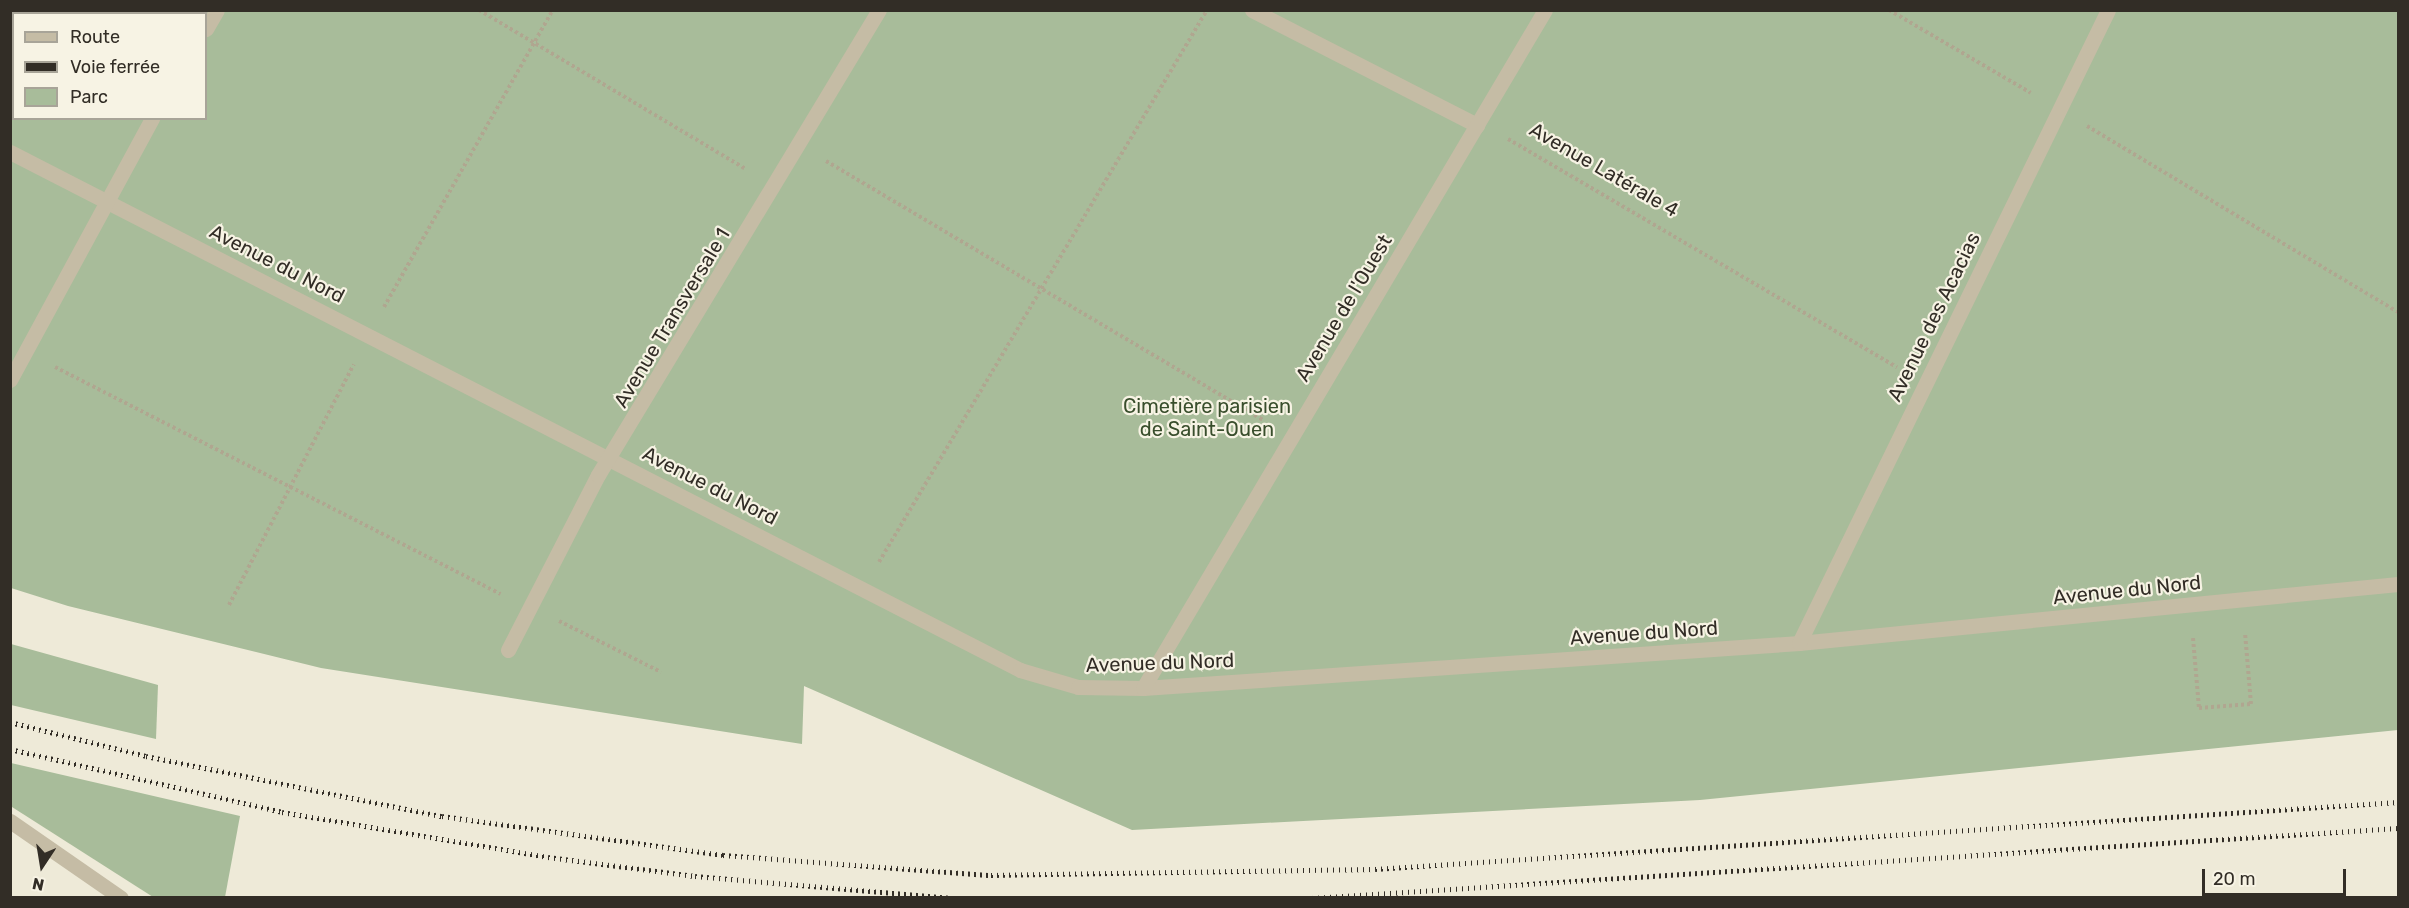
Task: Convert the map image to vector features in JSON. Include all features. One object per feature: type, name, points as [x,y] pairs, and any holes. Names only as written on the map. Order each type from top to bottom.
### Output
[{"type":"lane","points":[[207,27],[217,10]]},
{"type":"lane","name":"Avenue Transversale 1","points":[[508,650],[610,458],[879,10]]},
{"type":"lane","points":[[1252,10],[1477,125]]},
{"type":"lane","name":"Avenue de l'Ouest","points":[[1143,688],[1545,10]]},
{"type":"lane","name":"Avenue des Acacias","points":[[1799,644],[2108,10]]},
{"type":"lane","points":[[10,380],[104,199],[151,120]]},
{"type":"lane","name":"Avenue du Nord","points":[[10,152],[1047,682],[1143,688],[1799,644],[2398,584]]},
{"type":"lane","points":[[10,821],[121,897]]},
{"type":"path","points":[[479,10],[775,186]]},
{"type":"path","points":[[534,43],[553,10]]},
{"type":"path","points":[[863,589],[1207,10]]},
{"type":"path","points":[[1889,10],[2398,312]]},
{"type":"path","name":"Avenue Latérale 4","points":[[1477,125],[1925,383]]},
{"type":"path","points":[[799,145],[1292,437]]},
{"type":"path","points":[[25,352],[529,609],[661,672]]},
{"type":"path","points":[[2190,604],[2199,708],[2251,704],[2242,599]]},
{"type":"green space","name":"Cimetière parisien de Saint-Ouen","points":[[11,11],[2398,11],[2398,730],[1700,800],[1132,830],[804,686],[802,744],[321,668],[68,606],[11,588]]},
{"type":"green space","points":[[11,644],[158,685],[156,739],[11,705]]},
{"type":"green space","points":[[11,763],[240,816],[225,897],[153,897],[12,807]]},
{"type":"railway","points":[[10,722],[146,756],[442,816],[723,855],[991,875],[1375,869],[2398,802]]},
{"type":"railway","points":[[10,749],[282,812],[548,857],[695,876],[952,898]]},
{"type":"railway","points":[[1312,898],[2398,828]]}]
